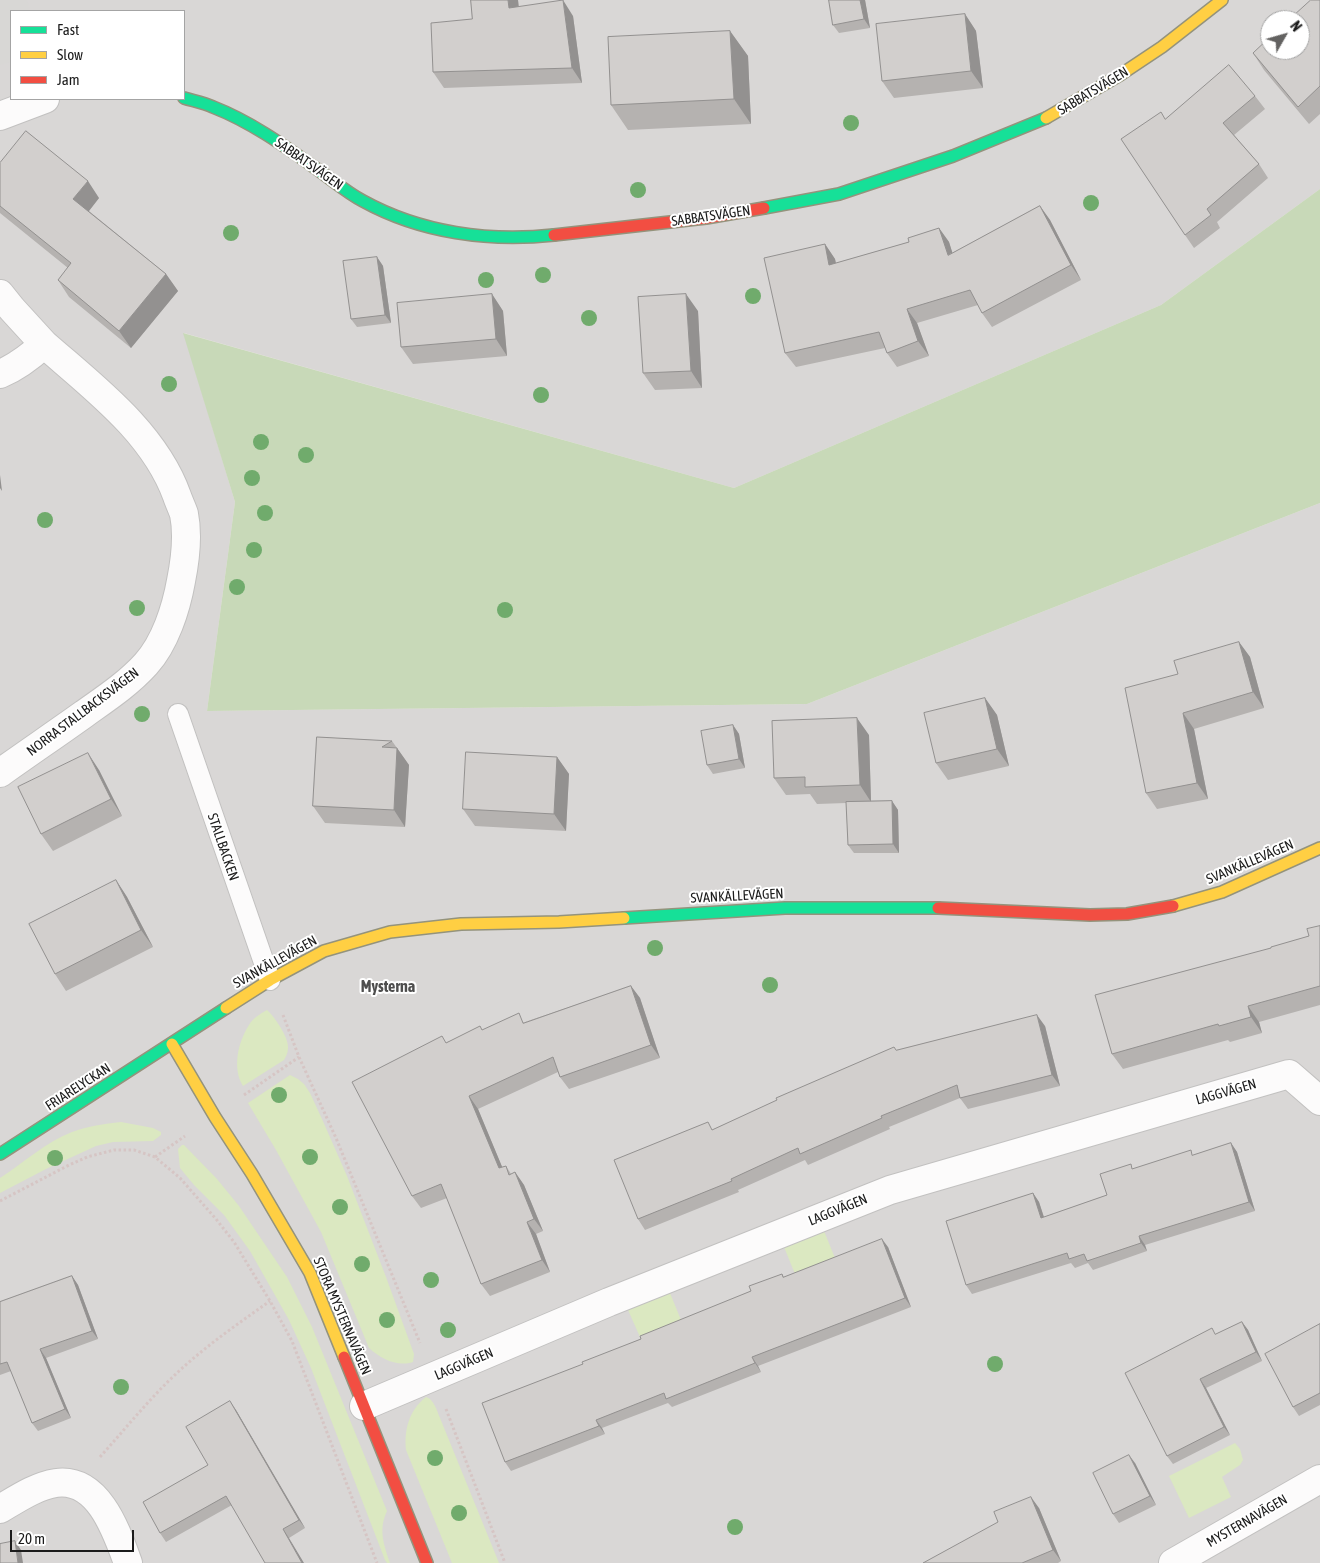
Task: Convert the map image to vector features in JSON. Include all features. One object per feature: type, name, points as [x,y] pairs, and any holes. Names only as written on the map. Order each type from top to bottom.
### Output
[{"type":"street","name":"SABBATSVÄGEN","points":[[185,98],[212,106],[248,124],[362,201],[406,220],[450,232],[498,238],[542,236],[706,218],[839,194],[953,156],[1054,115],[1162,47],[1222,0]]},
{"type":"street","points":[[0,116],[42,100]]},
{"type":"street","name":"NORRA STALLBACKSVÄGEN","points":[[0,294],[12,310],[44,344],[123,415],[148,443],[163,464],[170,476],[184,514],[186,556],[179,594],[172,616],[158,647],[147,662],[130,680],[0,773]]},
{"type":"street","points":[[0,374],[31,356],[44,344]]},
{"type":"street","name":"SVANKÄLLEVÄGEN","points":[[172,1044],[270,980],[324,951],[390,932],[461,924],[559,922],[785,908],[929,908],[1081,915],[1127,914],[1166,908],[1222,892],[1320,848]]},
{"type":"street","name":"FRIARELYCKAN","points":[[0,1154],[172,1044]]},
{"type":"street","name":"STORA MYSTERNAVÄGEN","points":[[172,1044],[310,1273],[427,1563]]},
{"type":"street","name":"LAGGVÄGEN","points":[[364,1406],[610,1302],[890,1190],[1289,1074],[1320,1101]]},
{"type":"street","name":"MYSTERNAVÄGEN","points":[[1173,1563],[1320,1479]]},
{"type":"street","points":[[0,1509],[32,1491],[49,1485],[57,1483],[76,1485],[104,1508],[112,1522],[128,1563]]},
{"type":"lane","name":"STALLBACKEN","points":[[178,714],[270,980]]},
{"type":"path","points":[[270,980],[299,1057],[336,1138],[434,1376],[505,1563]]},
{"type":"path","points":[[0,1201],[69,1165],[87,1157],[114,1150],[134,1150],[155,1157],[180,1178],[234,1242],[292,1340],[377,1563]]},
{"type":"path","points":[[76,1485],[146,1405],[178,1372],[206,1348],[270,1301]]},
{"type":"shaded area","points":[[0,0],[1320,0],[1320,189],[1161,305],[734,488],[184,333],[235,502],[207,711],[807,704],[1320,503],[1320,1563],[0,1563]]},
{"type":"shaded area","points":[[0,0],[27,0],[30,10],[10,10],[10,62],[0,65]]},
{"type":"green space","points":[[1320,189],[1320,503],[807,704],[207,711],[235,502],[183,333],[734,488],[1161,305]]},
{"type":"green space","points":[[267,1010],[284,1033],[288,1044],[287,1053],[284,1060],[243,1086],[237,1063],[239,1047],[251,1023],[257,1016]]},
{"type":"green space","points":[[290,1075],[304,1084],[310,1093],[347,1176],[414,1354],[413,1362],[395,1363],[379,1356],[369,1348],[321,1232],[248,1103]]},
{"type":"green space","points":[[121,1122],[153,1128],[161,1132],[161,1135],[153,1141],[113,1142],[96,1146],[0,1193],[0,1178],[53,1141],[84,1128]]},
{"type":"green space","points":[[182,1145],[217,1179],[239,1206],[287,1277],[312,1327],[387,1511],[382,1531],[390,1563],[387,1563],[385,1560],[311,1368],[289,1320],[250,1251],[224,1215],[180,1168],[178,1149]]},
{"type":"green space","points":[[824,1231],[835,1258],[795,1274],[784,1247]]},
{"type":"green space","points":[[670,1293],[681,1320],[640,1337],[628,1310]]},
{"type":"green space","points":[[426,1397],[431,1400],[436,1409],[499,1563],[452,1563],[406,1450],[406,1435],[409,1421],[415,1408]]},
{"type":"green space","points":[[1235,1443],[1240,1449],[1243,1460],[1240,1465],[1222,1477],[1231,1497],[1189,1518],[1169,1476]]},
{"type":"building","points":[[471,0],[508,0],[509,8],[563,0],[572,68],[433,72],[431,23],[472,19]]},
{"type":"building","points":[[829,0],[860,0],[864,19],[833,25]]},
{"type":"building","points":[[1311,0],[1320,0],[1320,86],[1298,107],[1253,53],[1260,46],[1260,60],[1310,60],[1310,10],[1300,10]]},
{"type":"building","points":[[965,14],[971,71],[882,81],[876,24]]},
{"type":"building","points":[[730,31],[734,99],[611,105],[608,37]]},
{"type":"building","points":[[1229,65],[1255,96],[1223,123],[1259,164],[1207,209],[1211,215],[1185,235],[1121,139],[1161,112],[1165,119]]},
{"type":"building","points":[[26,131],[88,181],[73,199],[166,274],[119,331],[58,280],[71,263],[0,206],[0,163]]},
{"type":"building","points":[[1040,206],[1071,265],[982,313],[970,290],[907,309],[918,341],[887,353],[879,332],[785,353],[764,258],[825,244],[829,265],[909,242],[908,238],[939,228],[948,255]]},
{"type":"building","points":[[377,257],[385,315],[351,319],[343,261]]},
{"type":"building","points":[[492,294],[496,339],[401,347],[397,303]]},
{"type":"building","points":[[686,294],[691,371],[643,373],[638,297]]},
{"type":"building","points":[[1239,642],[1253,692],[1183,713],[1197,783],[1146,793],[1125,688],[1178,674],[1174,661]]},
{"type":"building","points":[[985,698],[997,749],[936,763],[924,713]]},
{"type":"building","points":[[857,718],[860,785],[805,787],[805,777],[774,778],[772,721]]},
{"type":"building","points":[[733,725],[739,759],[707,765],[701,731]]},
{"type":"building","points":[[317,737],[392,741],[382,747],[397,748],[394,810],[313,806]]},
{"type":"building","points":[[466,752],[557,757],[554,814],[463,809]]},
{"type":"building","points":[[88,753],[111,799],[41,834],[18,787]]},
{"type":"building","points":[[892,801],[893,844],[848,845],[846,802]]},
{"type":"building","points":[[116,880],[141,930],[55,974],[29,924]]},
{"type":"building","points":[[1320,926],[1320,986],[1248,1006],[1251,1017],[1219,1026],[1218,1024],[1112,1054],[1095,995],[1271,948],[1309,936],[1307,929]]},
{"type":"building","points":[[631,986],[651,1045],[560,1077],[553,1057],[469,1096],[499,1168],[506,1166],[509,1175],[515,1172],[534,1219],[527,1222],[542,1260],[481,1284],[441,1184],[412,1196],[352,1082],[442,1036],[446,1043],[480,1026],[482,1030],[519,1013],[523,1023]]},
{"type":"building","points":[[1037,1015],[1052,1075],[960,1098],[957,1085],[881,1116],[882,1118],[800,1154],[798,1148],[731,1179],[732,1181],[638,1219],[614,1160],[708,1122],[712,1130],[777,1100],[776,1098],[894,1047],[896,1050]]},
{"type":"building","points":[[1231,1143],[1249,1202],[1139,1236],[1141,1243],[1087,1261],[1084,1254],[1069,1259],[1067,1253],[966,1285],[946,1221],[1033,1193],[1041,1218],[1107,1195],[1100,1174],[1131,1164],[1132,1169],[1191,1150],[1192,1155]]},
{"type":"building","points":[[882,1239],[905,1298],[752,1357],[755,1363],[666,1399],[664,1393],[596,1420],[599,1426],[505,1462],[482,1403],[583,1364],[582,1362],[641,1339],[640,1336],[751,1291],[749,1286],[782,1274],[783,1277]]},
{"type":"building","points":[[72,1276],[92,1331],[40,1349],[65,1409],[32,1423],[7,1362],[0,1364],[0,1302]]},
{"type":"building","points":[[1242,1322],[1256,1352],[1200,1379],[1224,1427],[1167,1456],[1125,1373],[1212,1328],[1215,1334]]},
{"type":"building","points":[[1320,1324],[1320,1393],[1293,1407],[1265,1354]]},
{"type":"building","points":[[230,1401],[299,1520],[283,1529],[302,1563],[265,1563],[226,1496],[160,1533],[143,1502],[208,1465],[186,1427]]},
{"type":"building","points":[[1129,1455],[1150,1496],[1113,1514],[1093,1473]]},
{"type":"building","points":[[1031,1497],[1053,1550],[1022,1563],[923,1563],[998,1522],[994,1512]]},
{"type":"building","points":[[15,1541],[18,1563],[0,1563],[0,1544]]},
{"type":"traffic: fast","points":[[185,98],[210,106],[252,126],[357,197],[385,212],[408,221],[432,228],[480,236],[530,237],[554,235]]},
{"type":"traffic: fast","points":[[764,208],[839,194],[953,156],[1046,118]]},
{"type":"traffic: fast","points":[[624,918],[785,908],[938,908]]},
{"type":"traffic: fast","points":[[0,1154],[226,1008]]},
{"type":"traffic: slow","points":[[1046,118],[1120,75],[1162,47],[1222,0]]},
{"type":"traffic: slow","points":[[1173,906],[1222,892],[1320,848]]},
{"type":"traffic: slow","points":[[226,1008],[270,980],[324,951],[390,932],[461,924],[559,922],[624,918]]},
{"type":"traffic: slow","points":[[172,1044],[310,1273],[344,1357]]},
{"type":"traffic: jam","points":[[554,235],[706,218],[764,208]]},
{"type":"traffic: jam","points":[[938,908],[1090,915],[1127,914],[1173,906]]},
{"type":"traffic: jam","points":[[344,1357],[427,1563]]},
{"type":"district","name":"Mysterna","points":[[388,987]]}]
